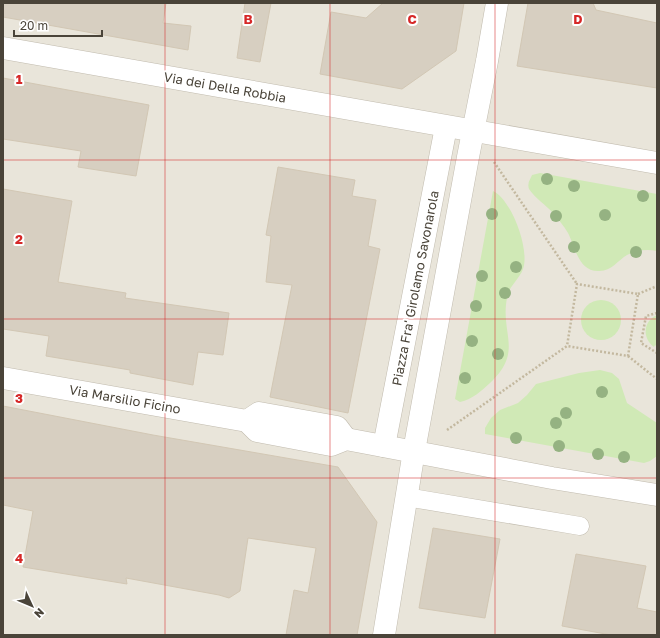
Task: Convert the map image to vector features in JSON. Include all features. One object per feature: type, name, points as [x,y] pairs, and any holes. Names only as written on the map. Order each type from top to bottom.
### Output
[{"type":"street","points":[[384,635],[414,451],[497,3]]},
{"type":"street","name":"Via dei Della Robbia","points":[[3,48],[446,127]]},
{"type":"street","points":[[446,127],[657,163]]},
{"type":"street","name":"Piazza Fra' Girolamo Savonarola","points":[[384,446],[446,127]]},
{"type":"street","name":"Via Marsilio Ficino","points":[[3,378],[247,421],[259,412],[337,427],[346,439],[384,446]]},
{"type":"street","points":[[384,446],[552,478],[657,495]]},
{"type":"lane","points":[[406,497],[580,526]]},
{"type":"path","points":[[494,162],[577,284],[567,346]]},
{"type":"path","points":[[577,284],[638,294],[657,286]]},
{"type":"path","points":[[628,356],[638,294]]},
{"type":"path","points":[[657,312],[646,316],[641,343],[657,353]]},
{"type":"path","points":[[414,451],[445,432],[567,346],[628,356],[657,379]]},
{"type":"shaded area","points":[[3,3],[657,3],[657,635],[3,635]]},
{"type":"green space","points":[[540,173],[657,194],[657,251],[642,250],[631,253],[623,257],[607,270],[603,271],[591,270],[586,267],[578,257],[563,225],[528,187],[532,175]]},
{"type":"green space","points":[[493,191],[507,204],[518,226],[524,250],[523,269],[509,290],[507,298],[506,322],[509,342],[506,361],[500,372],[487,386],[473,397],[460,402],[455,399]]},
{"type":"green space","points":[[605,300],[612,303],[618,309],[621,320],[620,328],[612,337],[605,340],[597,340],[590,337],[582,328],[581,316],[584,309],[593,301]]},
{"type":"green space","points":[[657,315],[657,347],[655,345],[654,347],[647,339],[646,330],[649,321]]},
{"type":"green space","points":[[600,370],[612,373],[619,379],[627,403],[657,423],[657,456],[650,461],[644,463],[485,434],[485,428],[491,418],[500,410],[518,403],[536,384],[579,373]]},
{"type":"building","points":[[3,3],[166,3],[163,23],[191,26],[188,50],[3,17]]},
{"type":"building","points":[[245,3],[271,3],[260,62],[237,58]]},
{"type":"building","points":[[383,3],[464,3],[456,51],[402,89],[320,74],[331,12],[366,18]]},
{"type":"building","points":[[528,3],[593,3],[596,10],[657,23],[657,88],[517,66]]},
{"type":"building","points":[[3,78],[149,105],[136,176],[78,167],[81,151],[3,139]]},
{"type":"building","points":[[278,167],[355,180],[352,196],[376,200],[368,246],[380,249],[348,413],[270,397],[292,285],[266,282],[271,236],[266,235]]},
{"type":"building","points":[[3,189],[72,201],[58,282],[126,293],[125,298],[229,313],[223,355],[198,352],[193,385],[130,373],[130,370],[46,356],[49,336],[3,329]]},
{"type":"building","points":[[3,406],[153,435],[338,467],[377,522],[357,635],[286,635],[294,590],[308,593],[316,548],[248,538],[240,591],[229,598],[126,578],[127,584],[23,567],[33,511],[3,505]]},
{"type":"building","points":[[433,528],[500,539],[485,618],[419,608]]},
{"type":"building","points":[[576,554],[646,566],[637,608],[657,612],[657,635],[611,635],[562,626]]}]
